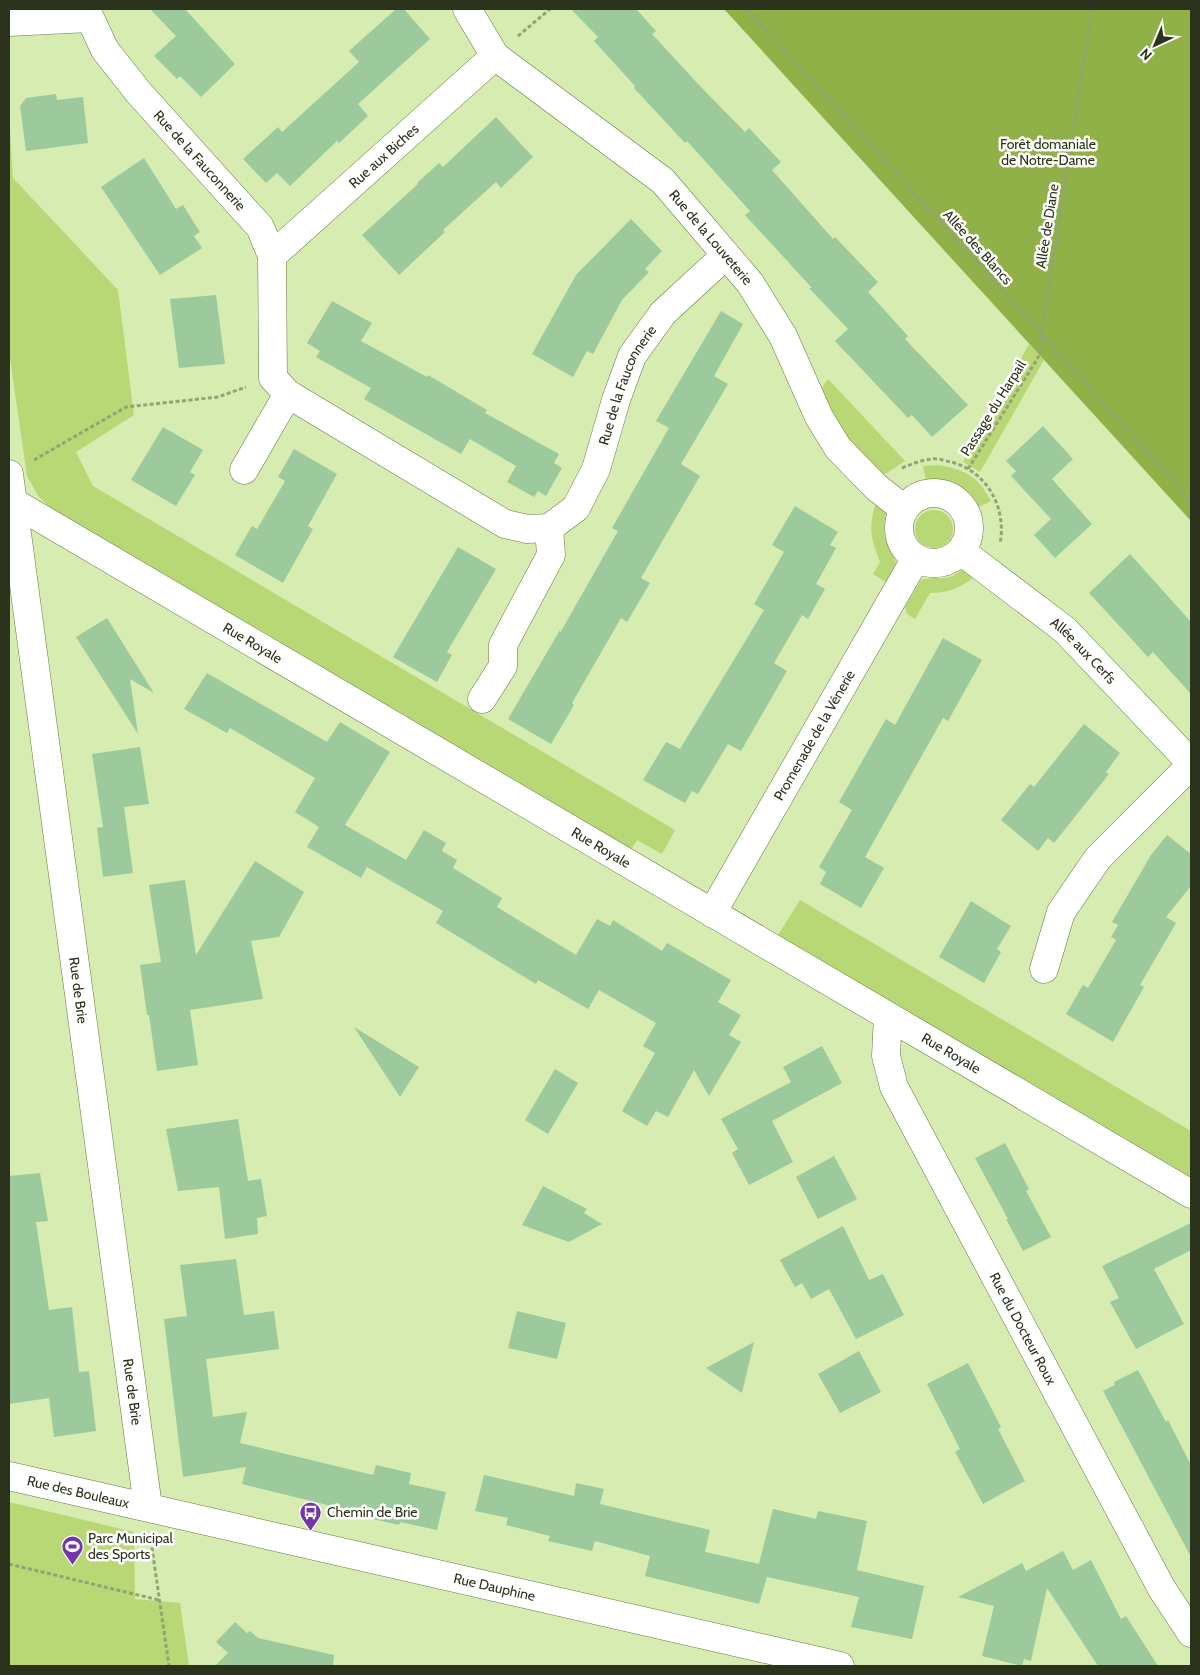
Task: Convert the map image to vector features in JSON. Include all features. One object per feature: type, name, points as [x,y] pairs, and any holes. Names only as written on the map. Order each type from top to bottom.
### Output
[{"type":"street","name":"Rue de la Louveterie","points":[[467,9],[495,56],[663,181],[750,283],[784,336],[819,417],[838,448],[878,488],[904,509]]},
{"type":"street","name":"Rue de la Fauconnerie","points":[[9,22],[91,13],[104,50],[139,93],[260,227],[272,256],[280,386]]},
{"type":"street","name":"Rue aux Biches","points":[[272,256],[495,56]]},
{"type":"street","name":"Rue de la Fauconnerie","points":[[549,528],[576,508],[596,469],[616,400],[632,356],[662,314],[726,255]]},
{"type":"street","points":[[244,470],[280,386],[505,524],[527,530],[549,528],[551,555],[503,644],[504,666],[482,699]]},
{"type":"street","name":"Rue de Brie","points":[[19,468],[13,502],[148,1507]]},
{"type":"street","points":[[941,493],[951,497],[966,512],[969,522],[966,542],[961,551],[948,560],[940,562],[916,558],[905,546],[899,530],[900,519],[904,509],[920,495],[941,493]]},
{"type":"street","name":"Rue Royale","points":[[13,502],[1191,1194]]},
{"type":"street","name":"Allée aux Cerfs","points":[[961,551],[1065,630],[1191,764],[1098,858],[1061,912],[1044,970]]},
{"type":"street","name":"Promenade de la Vénerie","points":[[712,912],[916,558]]},
{"type":"street","name":"Rue du Docteur Roux","points":[[888,1016],[886,1056],[894,1087],[1162,1589],[1191,1633]]},
{"type":"street","name":"Rue des Bouleaux","points":[[9,1476],[148,1507]]},
{"type":"street","name":"Rue Dauphine","points":[[148,1507],[840,1666]]},
{"type":"path","points":[[495,56],[550,9]]},
{"type":"path","name":"Allée des Blancs","points":[[747,9],[1042,334],[1191,502]]},
{"type":"path","name":"Allée de Diane","points":[[1038,358],[1092,9]]},
{"type":"path","name":"Passage du Harpail","points":[[968,469],[1038,358]]},
{"type":"path","points":[[19,468],[126,407],[218,397],[280,386]]},
{"type":"path","points":[[878,488],[899,470],[913,463],[934,458],[956,463],[977,475],[989,487],[1001,517],[1002,533],[998,554],[988,572]]},
{"type":"path","points":[[152,1544],[168,1666]]},
{"type":"path","points":[[9,1564],[159,1600]]},
{"type":"green space","name":"Forêt domaniale de Notre-Dame","points":[[724,9],[1191,9],[1191,521]]},
{"type":"green space","points":[[9,116],[13,178],[118,290],[134,415],[76,452],[93,486],[675,830],[662,854],[637,840],[631,850],[57,514],[39,497],[27,476],[9,351]]},
{"type":"green space","points":[[1029,344],[1044,360],[980,472],[963,462]]},
{"type":"green space","points":[[828,379],[905,461],[882,476],[852,444],[821,393]]},
{"type":"green space","points":[[938,465],[956,469],[976,480],[991,501],[979,507],[963,488],[957,484],[943,480],[926,480],[923,466]]},
{"type":"green space","points":[[876,503],[887,511],[884,533],[896,563],[886,582],[873,574],[880,562],[874,546],[871,526]]},
{"type":"green space","points":[[934,510],[948,515],[953,529],[948,543],[934,548],[920,543],[915,529],[920,515]]},
{"type":"green space","points":[[964,568],[974,577],[954,589],[930,593],[915,619],[907,614],[905,607],[921,580],[927,578],[947,578]]},
{"type":"green space","points":[[800,900],[1191,1131],[1191,1177],[922,1020],[893,1009],[778,935]]},
{"type":"green space","name":"Parc Municipal des Sports","points":[[9,1502],[134,1532],[135,1599],[180,1603],[189,1666],[9,1666]]},
{"type":"building","points":[[150,9],[185,9],[235,64],[201,97],[180,76],[177,79],[154,56],[176,36]]},
{"type":"building","points":[[396,9],[404,9],[430,39],[358,104],[368,116],[338,144],[338,140],[290,186],[277,173],[266,183],[243,159],[278,127],[282,132],[359,62],[349,51]]},
{"type":"building","points":[[571,9],[636,9],[656,31],[652,34],[700,86],[745,132],[749,128],[781,162],[772,170],[833,239],[835,237],[878,282],[868,292],[908,336],[905,339],[968,405],[932,437],[912,415],[908,418],[835,341],[848,329],[745,215],[750,211],[687,141],[685,143],[634,88],[635,86],[594,41],[598,37]]},
{"type":"building","points":[[56,94],[57,100],[83,97],[88,143],[26,151],[20,106],[26,98]]},
{"type":"building","points":[[496,117],[533,157],[501,188],[496,182],[443,230],[445,232],[399,275],[362,235],[439,163],[443,167]]},
{"type":"building","points":[[144,158],[176,209],[183,205],[200,232],[194,236],[202,248],[160,275],[101,187]]},
{"type":"building","points":[[631,219],[662,251],[645,269],[649,272],[622,300],[593,354],[587,351],[573,377],[532,354],[576,275]]},
{"type":"building","points":[[216,295],[225,364],[179,368],[170,299]]},
{"type":"building","points":[[332,301],[372,323],[361,341],[427,377],[428,375],[487,410],[485,413],[559,454],[554,463],[562,468],[546,496],[538,491],[534,497],[507,482],[516,466],[470,439],[461,454],[364,399],[371,388],[316,357],[320,351],[307,343]]},
{"type":"building","points":[[721,311],[743,324],[714,376],[728,384],[681,464],[700,476],[641,578],[650,583],[627,622],[621,618],[572,703],[574,705],[551,744],[508,719],[618,531],[612,528],[669,428],[656,421]]},
{"type":"building","points":[[1043,426],[1073,459],[1052,479],[1092,524],[1055,558],[1034,535],[1051,519],[1011,476],[1016,471],[1006,461]]},
{"type":"building","points":[[163,427],[203,450],[190,472],[195,475],[176,506],[131,480]]},
{"type":"building","points":[[294,449],[337,474],[308,526],[313,529],[283,583],[235,555],[252,526],[257,529],[285,481],[278,477]]},
{"type":"building","points":[[795,506],[838,532],[830,545],[836,548],[816,584],[825,589],[808,619],[802,615],[774,663],[787,671],[741,751],[728,744],[698,794],[692,791],[685,803],[643,780],[666,742],[680,749],[764,610],[754,604],[784,552],[772,545]]},
{"type":"building","points":[[458,547],[496,569],[447,652],[452,655],[437,682],[393,657]]},
{"type":"building","points":[[1130,554],[1191,622],[1191,694],[1153,652],[1148,657],[1089,593]]},
{"type":"building","points":[[107,618],[154,693],[130,679],[138,734],[76,637]]},
{"type":"building","points":[[943,638],[982,660],[948,721],[943,718],[865,857],[884,868],[861,908],[820,884],[826,872],[819,867],[852,810],[839,802],[886,719],[895,725]]},
{"type":"building","points":[[207,673],[327,742],[340,722],[390,752],[345,825],[406,860],[424,830],[446,843],[442,851],[457,860],[453,868],[502,898],[497,907],[576,955],[597,919],[610,926],[613,920],[662,951],[667,943],[731,980],[718,1002],[741,1015],[729,1035],[741,1042],[709,1096],[694,1070],[668,1117],[656,1111],[647,1126],[622,1111],[655,1053],[643,1046],[656,1023],[599,990],[588,1009],[538,980],[536,984],[436,923],[443,911],[367,867],[361,878],[307,847],[319,827],[295,812],[315,778],[230,728],[227,733],[184,709]]},
{"type":"building","points":[[1084,724],[1120,753],[1106,772],[1109,774],[1054,843],[1048,838],[1038,851],[1001,820],[1030,784],[1034,787]]},
{"type":"building","points":[[140,747],[149,804],[124,807],[133,873],[103,877],[97,828],[103,827],[92,754]]},
{"type":"building","points":[[1167,835],[1191,854],[1191,886],[1166,917],[1176,923],[1140,985],[1144,987],[1113,1042],[1066,1014],[1083,985],[1088,988],[1116,940],[1111,937],[1118,925],[1112,922],[1151,855]]},
{"type":"building","points":[[255,861],[304,892],[279,937],[251,941],[263,999],[190,1010],[198,1065],[157,1071],[140,965],[161,962],[149,885],[185,880],[196,955]]},
{"type":"building","points":[[971,901],[1011,926],[997,949],[1001,952],[984,983],[939,957]]},
{"type":"building","points":[[354,1027],[419,1067],[400,1097]]},
{"type":"building","points":[[822,1046],[842,1083],[772,1121],[793,1162],[749,1185],[732,1153],[738,1149],[721,1119],[791,1082],[783,1067]]},
{"type":"building","points":[[555,1069],[578,1083],[548,1134],[525,1120]]},
{"type":"building","points":[[238,1119],[248,1181],[261,1179],[267,1216],[257,1218],[258,1234],[225,1239],[219,1187],[178,1191],[166,1129]]},
{"type":"building","points":[[1005,1143],[1029,1189],[1026,1191],[1051,1237],[1023,1251],[975,1158]]},
{"type":"building","points":[[834,1156],[857,1199],[818,1219],[796,1177]]},
{"type":"building","points":[[40,1173],[48,1221],[36,1222],[49,1310],[72,1307],[79,1372],[89,1371],[96,1431],[54,1437],[49,1398],[9,1404],[9,1176]]},
{"type":"building","points":[[543,1186],[587,1209],[584,1213],[602,1224],[569,1242],[522,1225]]},
{"type":"building","points":[[1191,1223],[1191,1250],[1154,1269],[1184,1324],[1136,1349],[1110,1302],[1119,1298],[1102,1266]]},
{"type":"building","points":[[843,1226],[869,1280],[883,1274],[904,1315],[856,1339],[829,1289],[811,1299],[802,1283],[795,1287],[780,1260]]},
{"type":"building","points":[[236,1259],[244,1315],[274,1311],[279,1349],[206,1359],[213,1417],[247,1412],[240,1443],[373,1475],[376,1465],[411,1473],[409,1484],[446,1492],[437,1530],[400,1522],[399,1525],[364,1517],[364,1514],[242,1484],[246,1467],[183,1477],[164,1319],[187,1316],[180,1265]]},
{"type":"building","points":[[517,1311],[566,1323],[557,1359],[508,1348]]},
{"type":"building","points":[[754,1342],[742,1393],[706,1368]]},
{"type":"building","points":[[859,1351],[881,1392],[840,1413],[818,1374]]},
{"type":"building","points":[[968,1363],[1001,1427],[998,1429],[1025,1481],[983,1504],[955,1452],[960,1449],[927,1384]]},
{"type":"building","points":[[1138,1370],[1166,1422],[1168,1420],[1191,1465],[1191,1557],[1103,1391],[1115,1385],[1114,1382]]},
{"type":"building","points":[[484,1475],[574,1496],[576,1483],[604,1489],[600,1504],[710,1530],[705,1552],[759,1564],[773,1509],[816,1519],[818,1511],[867,1521],[857,1570],[924,1586],[912,1639],[851,1627],[859,1597],[767,1577],[759,1604],[645,1576],[650,1556],[595,1541],[592,1551],[548,1541],[550,1536],[506,1525],[508,1518],[475,1511]]},
{"type":"building","points":[[1063,1551],[1073,1570],[1091,1560],[1121,1619],[1126,1616],[1158,1666],[1098,1666],[1047,1588],[1031,1661],[1024,1659],[1022,1666],[982,1656],[994,1606],[958,1597],[1022,1563],[1026,1571]]},
{"type":"building","points":[[235,1622],[247,1633],[250,1631],[258,1638],[334,1655],[333,1666],[215,1666],[228,1653],[216,1642]]},
{"type":"place","name":"Chemin de Brie","points":[[311,1531]]},
{"type":"place","name":"Parc Municipal des Sports","points":[[72,1565]]}]
